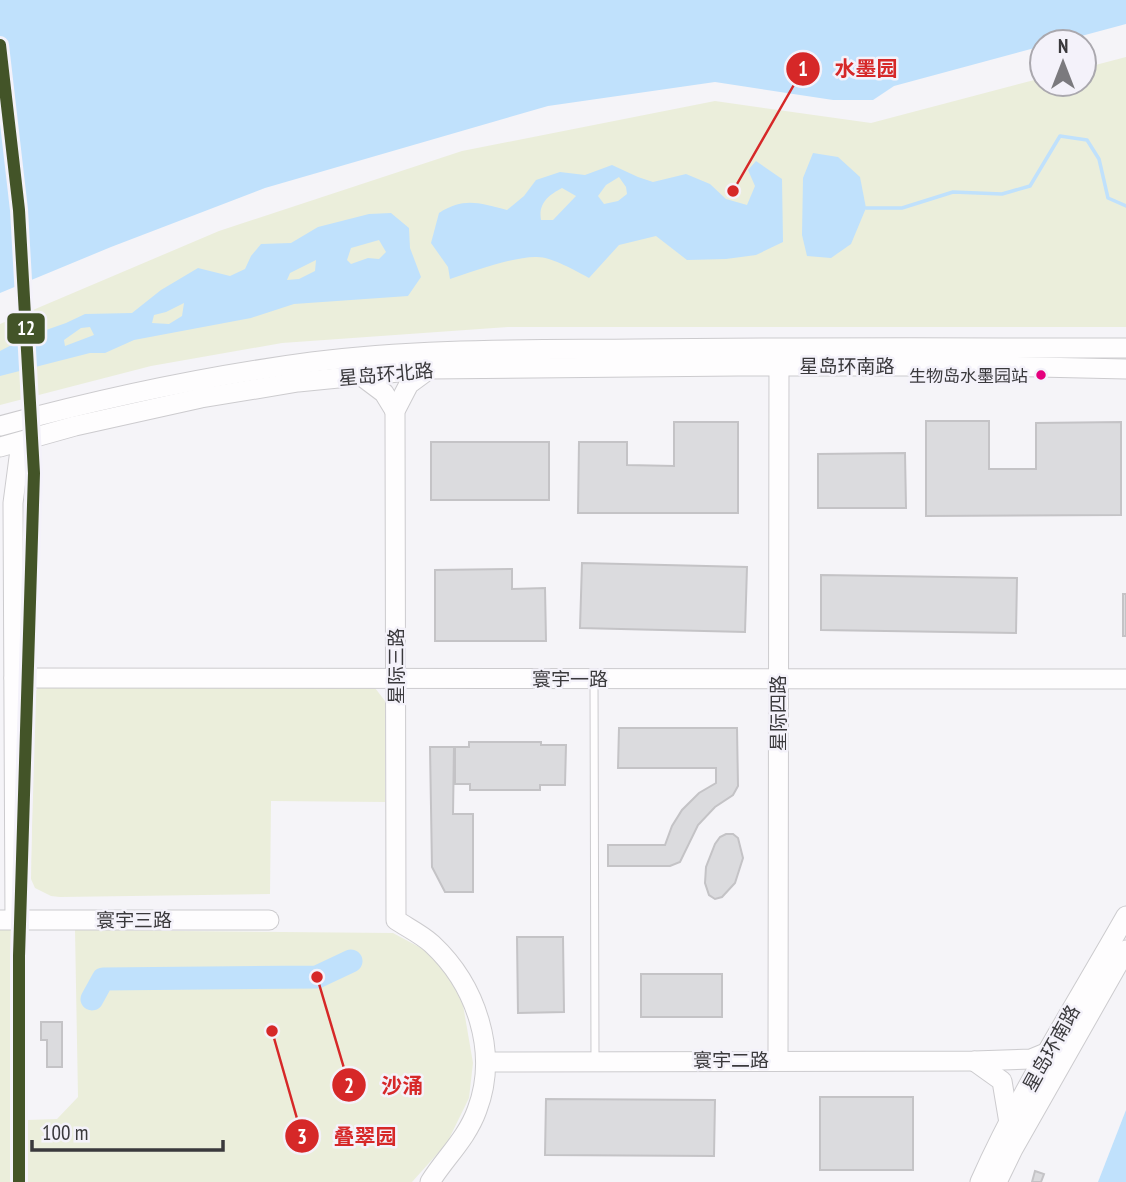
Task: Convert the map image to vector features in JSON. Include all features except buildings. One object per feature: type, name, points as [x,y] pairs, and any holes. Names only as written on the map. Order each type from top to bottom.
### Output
[{"type":"street","name":"星岛环南路","points":[[779,357],[1126,348]]},
{"type":"street","name":"星岛环北路","points":[[0,426],[181,382],[314,362],[483,350],[779,357]]},
{"type":"street","name":"星岛环南路","points":[[779,357],[1126,369]]},
{"type":"street","name":"星岛环北路","points":[[0,447],[124,414],[298,382],[429,369],[779,357]]},
{"type":"street","name":"星际四路","points":[[778,1060],[779,357]]},
{"type":"street","points":[[395,411],[409,384],[429,369]]},
{"type":"street","points":[[360,375],[384,393],[395,411]]},
{"type":"street","name":"星际三路","points":[[395,411],[396,920],[429,942],[446,958],[460,978],[477,1017],[487,1062]]},
{"type":"street","points":[[8,920],[14,678],[13,503],[18,459],[22,445],[29,438]]},
{"type":"street","points":[[0,475],[13,503]]},
{"type":"street","name":"寰宇一路","points":[[14,678],[1126,680]]},
{"type":"street","name":"星岛环南路","points":[[980,1182],[1009,1123],[1126,916]]},
{"type":"street","name":"寰宇三路","points":[[8,920],[269,920]]},
{"type":"street","name":"星岛环南路","points":[[997,1182],[1126,950]]},
{"type":"street","name":"寰宇二路","points":[[487,1062],[1031,1059],[1048,1052]]},
{"type":"street","points":[[974,1060],[1002,1081],[1009,1123]]},
{"type":"street","points":[[430,1182],[463,1137],[477,1112],[485,1086],[487,1062]]},
{"type":"lane","points":[[594,679],[595,1061]]},
{"type":"green space","points":[[1126,57],[1126,327],[508,327],[282,343],[151,366],[0,405],[0,324],[219,231],[462,151],[715,101],[871,123],[1028,82],[1028,98],[1098,98],[1098,64]]},
{"type":"green space","points":[[372,684],[385,701],[385,802],[271,801],[270,894],[60,897],[51,896],[35,888],[31,879],[34,692],[40,686]]},
{"type":"green space","points":[[0,926],[28,926],[27,1120],[57,1119],[78,1097],[75,930],[393,933],[436,956],[462,999],[473,1063],[469,1098],[447,1143],[412,1182],[0,1182]]},
{"type":"water","points":[[0,0],[1126,0],[1126,24],[1098,32],[1098,28],[1028,28],[1028,50],[894,86],[873,100],[833,100],[715,82],[548,106],[265,188],[0,293]]},
{"type":"water","points":[[813,153],[838,157],[860,177],[866,208],[851,244],[831,258],[807,256],[802,235],[803,178]]},
{"type":"water","points":[[756,161],[782,179],[783,242],[756,255],[687,260],[656,236],[619,245],[589,278],[557,262],[528,257],[450,279],[448,267],[431,243],[439,213],[448,208],[472,203],[507,210],[524,196],[536,180],[560,172],[585,175],[612,165],[653,182],[686,174],[710,184],[726,199],[747,205],[755,186],[748,170]],"holes":[[[619,177],[627,194],[618,201],[604,204],[598,196],[606,185]],[[562,188],[576,196],[553,220],[541,220],[541,209],[546,200]]]},
{"type":"water","points":[[391,213],[409,228],[410,248],[421,277],[408,296],[294,304],[251,318],[134,340],[105,353],[90,353],[0,376],[0,351],[29,336],[85,314],[132,313],[161,290],[198,268],[230,276],[245,269],[261,244],[291,243],[318,227],[369,214]],"holes":[[[379,240],[386,252],[379,259],[368,258],[351,264],[347,260],[351,248]],[[316,260],[315,271],[299,279],[287,280],[290,273]],[[184,303],[182,316],[169,324],[152,323],[154,315]],[[90,327],[94,335],[65,346],[64,340],[81,328]]]},
{"type":"water","points":[[1126,1110],[1126,1182],[1098,1182]]},
{"type":"waterway","points":[[866,208],[902,208],[953,192],[1002,194],[1030,186],[1060,136],[1087,140],[1099,159],[1108,198],[1126,206]]},
{"type":"waterway","points":[[92,999],[103,979],[317,977],[351,961]]},
{"type":"transit line","name":"12","points":[[0,45],[19,210],[34,473],[19,956],[19,1182]]},
{"type":"place","name":"水墨园","points":[[733,191]]},
{"type":"place","name":"生物岛水墨园站","points":[[1041,375]]},
{"type":"place","name":"沙涌","points":[[317,977]]},
{"type":"place","name":"叠翠园","points":[[272,1031]]}]
